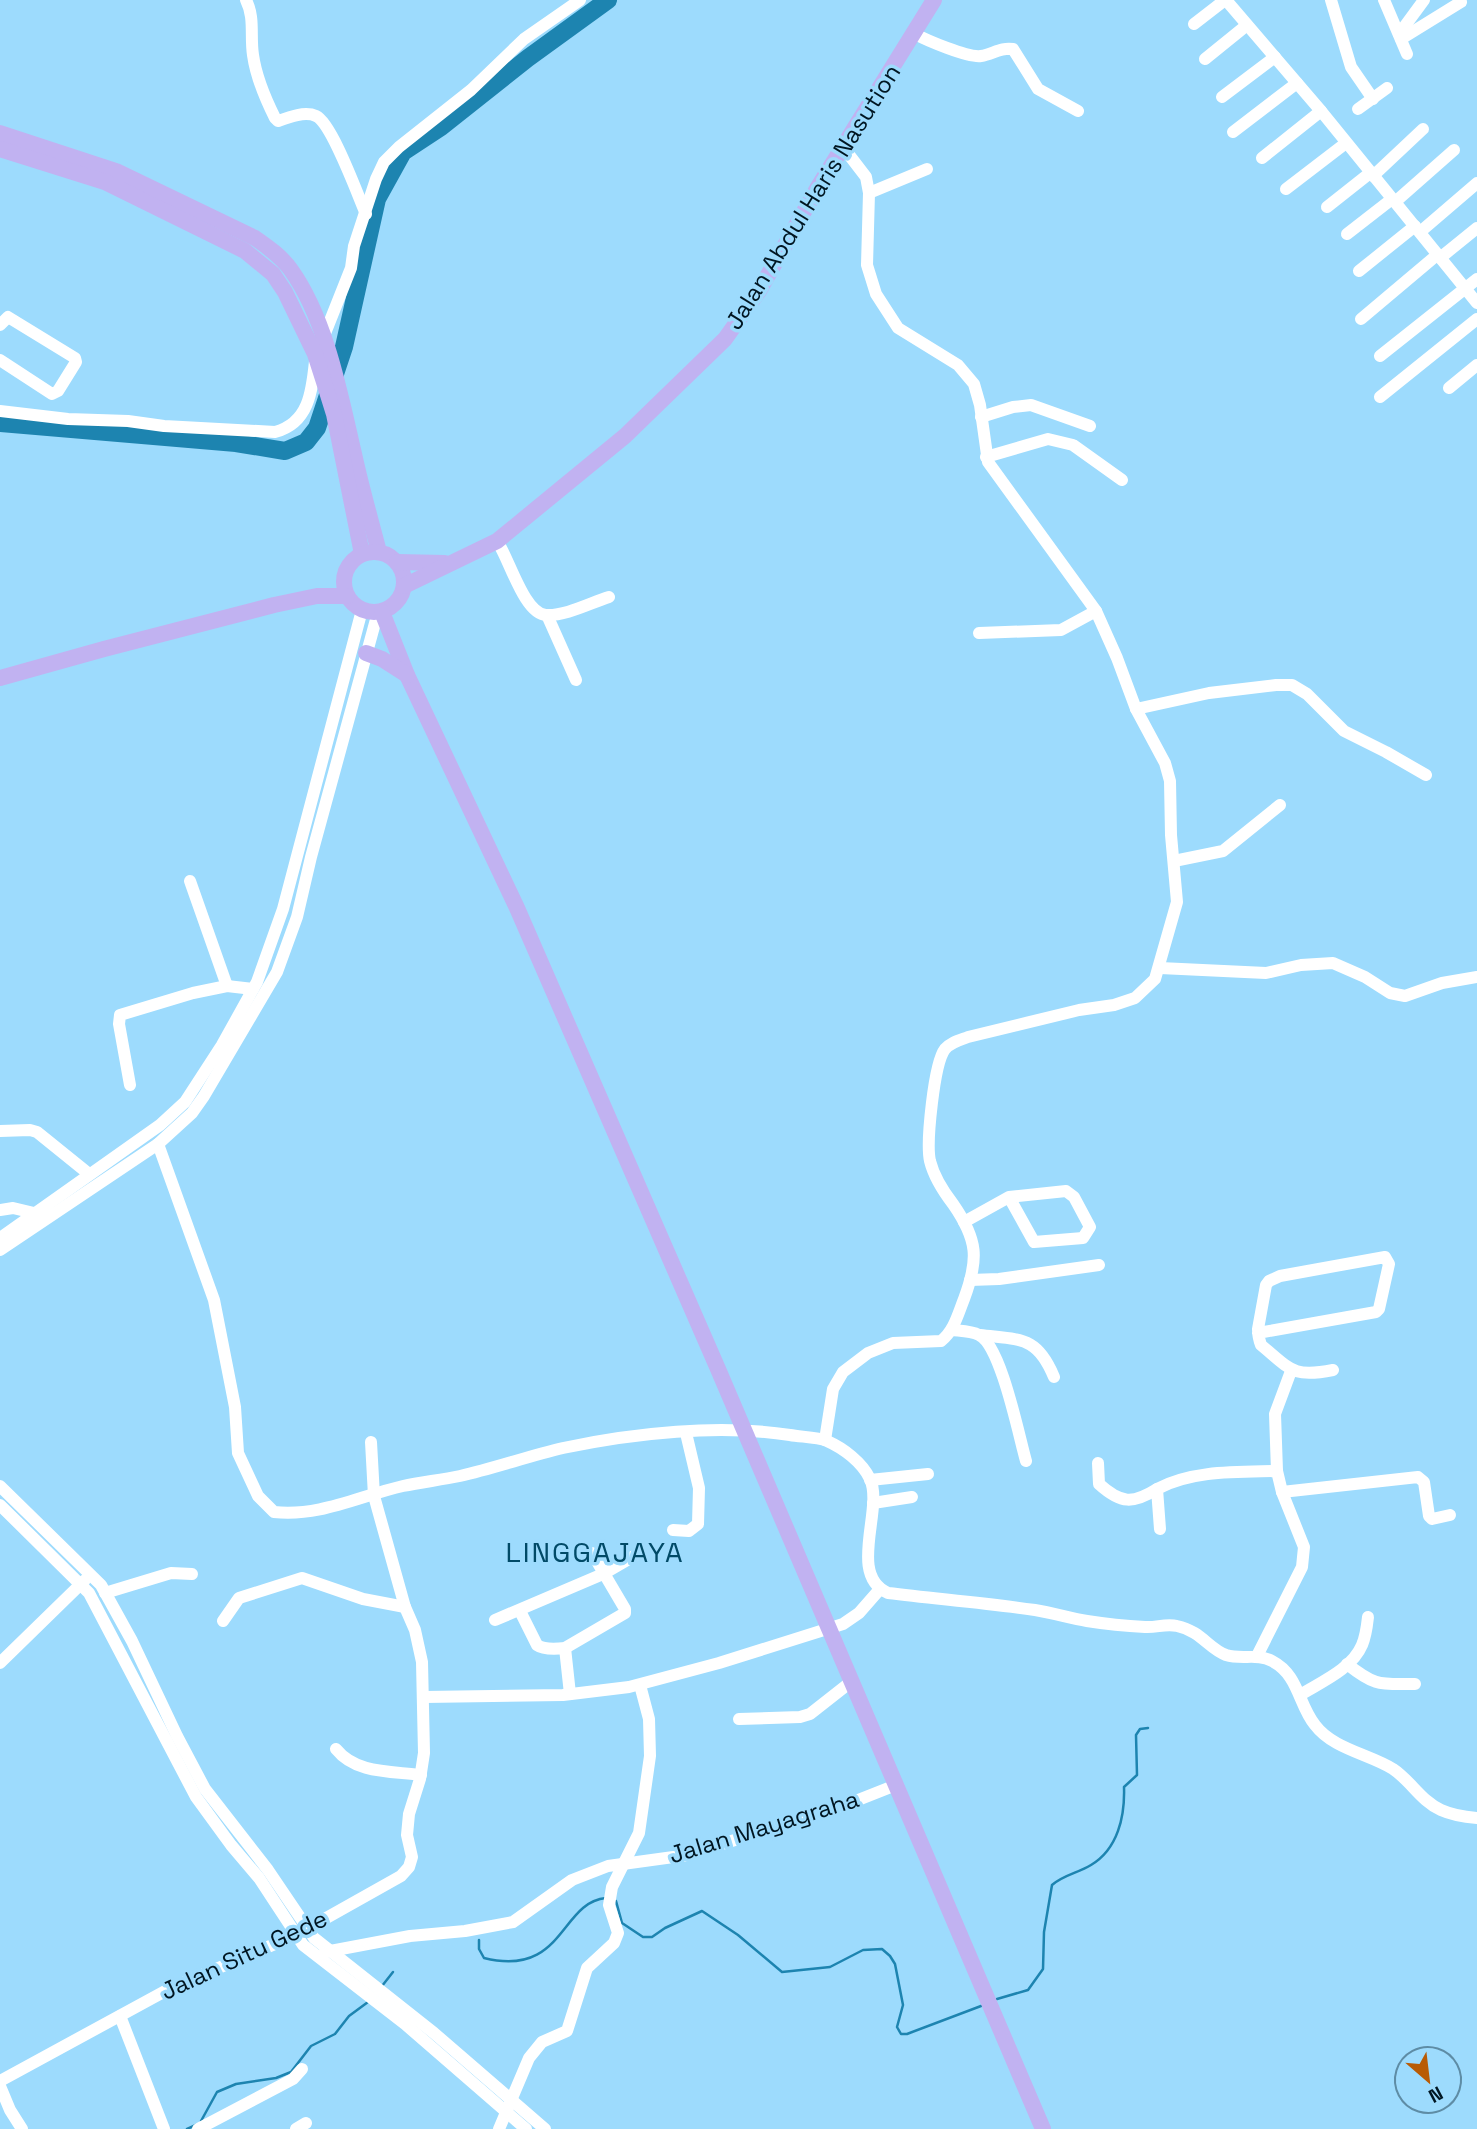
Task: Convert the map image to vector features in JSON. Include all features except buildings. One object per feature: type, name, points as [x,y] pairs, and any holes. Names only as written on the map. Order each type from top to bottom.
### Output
[{"type":"main road","name":"Jalan Abdul Haris Nasution","points":[[401,593],[448,563],[497,541],[625,436],[725,339],[759,291],[843,147],[934,0]]},
{"type":"main road","points":[[0,133],[116,171],[255,238],[275,252],[290,268],[309,300],[344,431],[371,553]]},
{"type":"main road","points":[[0,149],[104,182],[245,251],[273,274],[322,349]]},
{"type":"main road","points":[[331,384],[334,414],[344,431]]},
{"type":"main road","points":[[347,596],[343,585],[345,574],[352,562],[371,553],[397,562],[448,563]]},
{"type":"main road","points":[[395,642],[403,573],[397,562]]},
{"type":"main road","points":[[317,596],[345,574]]},
{"type":"main road","points":[[374,611],[401,593]]},
{"type":"main road","points":[[0,678],[317,596],[347,596],[374,611],[395,642],[407,675],[517,908],[1044,2129]]},
{"type":"main road","points":[[366,653],[382,659],[407,675]]},
{"type":"street","points":[[246,0],[253,25],[253,54],[258,77],[275,118],[278,121],[301,115],[315,115],[321,120],[334,139],[366,214]]},
{"type":"street","points":[[0,411],[68,419],[275,432],[292,426],[301,416],[313,382],[376,179],[384,162],[471,90],[524,39],[580,0]]},
{"type":"street","points":[[1331,0],[1351,67],[1373,99]]},
{"type":"street","points":[[1384,0],[1407,54]]},
{"type":"street","points":[[1400,36],[1424,0]]},
{"type":"street","points":[[1431,0],[1445,11]]},
{"type":"street","points":[[1194,24],[1229,1],[1477,303]]},
{"type":"street","points":[[1400,36],[1461,2]]},
{"type":"street","points":[[1205,59],[1247,25]]},
{"type":"street","points":[[913,33],[930,42],[975,56],[1011,48],[1038,89],[1078,111]]},
{"type":"street","points":[[1222,97],[1275,57]]},
{"type":"street","points":[[1233,132],[1297,83]]},
{"type":"street","points":[[1358,109],[1387,88]]},
{"type":"street","points":[[1262,158],[1321,111]]},
{"type":"street","points":[[1327,207],[1372,174],[1423,129]]},
{"type":"street","points":[[1286,189],[1346,143]]},
{"type":"street","points":[[825,1440],[833,1389],[843,1372],[879,1348],[893,1343],[941,1341],[952,1330],[975,1266],[973,1240],[944,1192],[930,1161],[934,1082],[944,1051],[952,1043],[968,1037],[1135,998],[1155,979],[1160,968],[1177,902],[1168,772],[1136,709],[1096,611],[986,457],[974,384],[949,358],[898,328],[876,294],[867,265],[869,193],[863,171],[843,147]]},
{"type":"street","points":[[1347,234],[1394,200],[1454,150]]},
{"type":"street","points":[[869,193],[927,169]]},
{"type":"street","points":[[1359,271],[1477,183]]},
{"type":"street","points":[[1361,319],[1477,228]]},
{"type":"street","points":[[1380,356],[1477,279]]},
{"type":"street","points":[[0,325],[8,317],[75,358],[76,362],[58,391],[52,394],[0,360]]},
{"type":"street","points":[[1380,397],[1477,319]]},
{"type":"street","points":[[1449,388],[1477,365]]},
{"type":"street","points":[[981,417],[1013,407],[1031,405],[1090,426]]},
{"type":"street","points":[[986,457],[1048,439],[1073,445],[1122,480]]},
{"type":"street","points":[[497,541],[528,603],[537,613],[547,615],[609,597]]},
{"type":"street","points":[[0,1250],[89,1174],[160,1125],[185,1102],[227,1047],[277,972],[298,917],[311,857],[366,653],[374,611]]},
{"type":"street","points":[[0,1210],[13,1208],[34,1213],[49,1210],[158,1143],[192,1113],[227,1047],[253,989],[283,909],[374,611]]},
{"type":"street","points":[[979,633],[1061,630],[1096,611]]},
{"type":"street","points":[[547,615],[576,680]]},
{"type":"street","points":[[1136,709],[1209,693],[1276,684],[1292,685],[1307,694],[1343,731],[1426,775]]},
{"type":"street","points":[[1174,860],[1223,851],[1280,805]]},
{"type":"street","points":[[190,881],[227,986]]},
{"type":"street","points":[[283,909],[298,917]]},
{"type":"street","points":[[1160,968],[1266,973],[1301,965],[1333,963],[1390,993],[1405,996],[1442,983],[1477,977]]},
{"type":"street","points":[[130,1085],[119,1024],[120,1015],[193,993],[227,986],[253,989]]},
{"type":"street","points":[[0,1131],[37,1132],[89,1174]]},
{"type":"street","points":[[158,1143],[214,1300],[234,1407],[238,1454],[258,1496],[274,1512],[287,1513],[337,1506],[401,1486],[460,1476],[563,1448],[664,1433],[744,1431],[825,1440],[846,1452],[870,1479],[873,1503],[868,1560],[873,1578],[880,1589],[899,1594],[1037,1610],[1086,1621],[1149,1627],[1174,1625],[1189,1629],[1224,1655],[1257,1656],[1270,1660],[1285,1669],[1294,1680],[1305,1709],[1317,1728],[1329,1737],[1391,1768],[1408,1780],[1425,1800],[1440,1810],[1477,1818]]},
{"type":"street","points":[[964,1222],[1009,1197],[1066,1191],[1074,1197],[1090,1227],[1089,1231],[1083,1238],[1034,1242],[1009,1197]]},
{"type":"street","points":[[0,1238],[34,1213]]},
{"type":"street","points":[[1258,1333],[1376,1312],[1379,1309],[1388,1259],[1382,1256],[1273,1278],[1266,1285],[1258,1333],[1262,1345],[1292,1371],[1314,1374],[1333,1370]]},
{"type":"street","points":[[970,1280],[999,1279],[1099,1265]]},
{"type":"street","points":[[952,1330],[1033,1345],[1047,1360],[1054,1377]]},
{"type":"street","points":[[980,1335],[996,1359],[1015,1411],[1026,1461]]},
{"type":"street","points":[[1257,1656],[1302,1567],[1304,1556],[1304,1547],[1282,1492],[1277,1471],[1275,1414],[1292,1371]]},
{"type":"street","points":[[673,1530],[689,1531],[698,1524],[699,1488],[686,1433]]},
{"type":"street","name":"Jalan Situ Gede","points":[[0,2084],[169,1989],[301,1932],[401,1876],[409,1867],[412,1857],[407,1835],[409,1814],[425,1753],[422,1662],[415,1630],[405,1607],[374,1496],[371,1442]]},
{"type":"street","points":[[1098,1463],[1099,1485],[1112,1496],[1127,1501],[1140,1500],[1170,1482],[1197,1477],[1277,1471]]},
{"type":"street","points":[[870,1479],[928,1474]]},
{"type":"street","points":[[1282,1492],[1418,1477],[1424,1482],[1429,1516],[1432,1519],[1450,1515]]},
{"type":"street","points":[[0,1486],[105,1592],[205,1789],[268,1870],[301,1932],[303,1945],[372,1990]]},
{"type":"street","points":[[1157,1489],[1160,1529]]},
{"type":"street","points":[[873,1503],[912,1497]]},
{"type":"street","points":[[0,1505],[89,1593],[196,1797],[301,1932],[314,1938],[330,1951],[508,2105],[545,2129]]},
{"type":"street","points":[[520,1611],[541,1648],[562,1648],[625,1613],[592,1553]]},
{"type":"street","points":[[495,1620],[603,1574],[634,1556]]},
{"type":"street","points":[[105,1592],[172,1573],[192,1574]]},
{"type":"street","points":[[0,1663],[90,1575]]},
{"type":"street","points":[[223,1621],[239,1598],[297,1579],[313,1581],[363,1599],[405,1607]]},
{"type":"street","points":[[424,1697],[567,1694],[640,1685],[843,1624],[859,1613],[880,1589]]},
{"type":"street","points":[[1300,1695],[1348,1664],[1362,1646],[1368,1617]]},
{"type":"street","points":[[562,1648],[567,1694]]},
{"type":"street","points":[[1348,1664],[1367,1680],[1381,1684],[1415,1684]]},
{"type":"street","points":[[739,1719],[800,1717],[810,1714],[852,1681]]},
{"type":"street","points":[[499,2129],[528,2058],[541,2042],[567,2031],[587,1968],[614,1943],[618,1933],[610,1900],[612,1887],[639,1833],[650,1756],[649,1719],[640,1685]]},
{"type":"street","points":[[336,1749],[352,1764],[363,1768],[421,1775]]},
{"type":"street","name":"Jalan Mayagraha","points":[[313,1954],[410,1936],[513,1923],[572,1880],[608,1866],[688,1855],[853,1802],[896,1785]]},
{"type":"street","points":[[120,2016],[164,2129]]},
{"type":"street","points":[[198,2129],[293,2079],[302,2069]]},
{"type":"street","points":[[0,2084],[9,2109],[22,2129]]},
{"type":"street","points":[[508,2105],[526,2129]]},
{"type":"waterway","points":[[0,423],[236,443],[285,451],[306,442],[317,428],[344,347],[377,199],[403,152],[441,127],[528,58],[608,0]]},
{"type":"waterway","points":[[997,1999],[1028,1990],[1043,1969],[1044,1932],[1052,1885],[1091,1865],[1114,1841],[1121,1820],[1124,1787],[1137,1775],[1136,1735],[1140,1729],[1148,1728]]},
{"type":"waterway","points":[[479,1940],[479,1949],[484,1958],[510,1961],[530,1958],[546,1949],[579,1912],[591,1903],[606,1898]]},
{"type":"waterway","points":[[616,1901],[622,1923],[643,1937],[652,1937],[702,1911],[738,1935],[782,1972],[830,1967],[863,1950],[882,1949],[895,1964],[903,2005],[897,2027],[901,2034],[981,2006]]},
{"type":"waterway","points":[[382,1986],[393,1972]]},
{"type":"waterway","points":[[201,2121],[217,2092],[236,2084],[276,2078],[291,2072],[311,2046],[335,2034],[349,2016],[368,2002]]},
{"type":"waterway","points":[[187,2129],[196,2125]]},
{"type":"district","name":"LINGGAJAYA","points":[[595,1552]]}]
